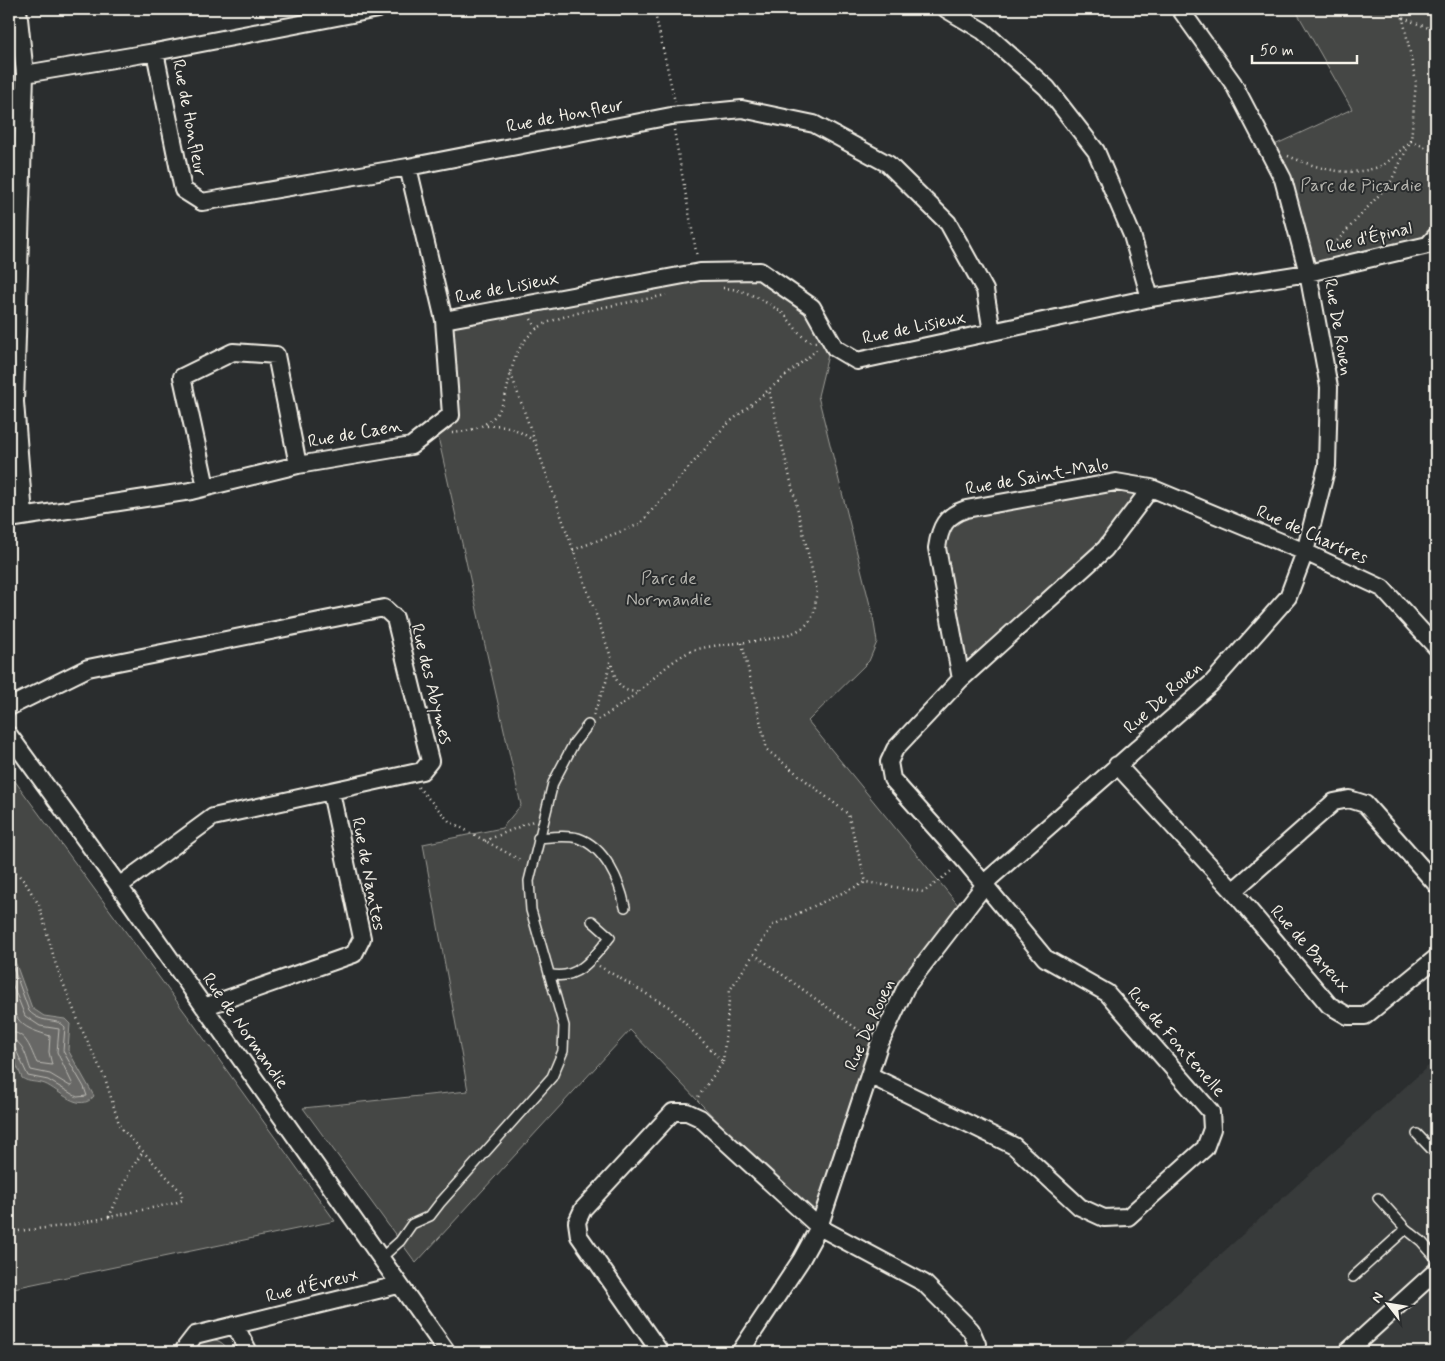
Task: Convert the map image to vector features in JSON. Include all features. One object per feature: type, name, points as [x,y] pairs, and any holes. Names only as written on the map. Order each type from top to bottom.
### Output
[{"type":"street","points":[[16,518],[15,402],[25,74],[18,9]]},
{"type":"street","points":[[25,74],[155,52],[378,9]]},
{"type":"street","points":[[946,9],[983,31],[1047,88],[1096,151],[1132,235],[1150,298]]},
{"type":"street","name":"Rue De Rouen","points":[[740,1352],[801,1260],[819,1227],[879,1045],[906,987],[985,884],[1212,683],[1288,597],[1305,552],[1327,466],[1329,387],[1308,273],[1283,179],[1268,148],[1233,83],[1180,9]]},
{"type":"street","name":"Rue de Honfleur","points":[[155,52],[183,190],[202,202],[408,167],[674,116],[742,109],[814,124],[888,164],[948,223],[985,290],[992,332]]},
{"type":"street","name":"Rue de Caen","points":[[16,518],[206,488],[298,465],[411,446],[451,415],[444,320],[408,167]]},
{"type":"street","name":"Rue d'Épinal","points":[[1308,273],[1428,245],[1436,236]]},
{"type":"street","name":"Rue de Lisieux","points":[[444,320],[700,272],[760,271],[812,307],[836,348],[857,361],[1150,298],[1308,273]]},
{"type":"street","points":[[206,488],[182,377],[233,352],[276,355],[298,465]]},
{"type":"street","name":"Rue de Saint-Malo","points":[[961,678],[938,548],[940,529],[954,513],[1116,482],[1151,488]]},
{"type":"street","points":[[985,884],[892,778],[889,762],[895,749],[961,678],[1105,549],[1151,488]]},
{"type":"street","name":"Rue de Chartres","points":[[1151,488],[1305,552],[1382,588],[1436,647]]},
{"type":"street","name":"Rue des Abymes","points":[[9,707],[88,668],[384,608],[395,618],[430,761],[422,771],[213,817],[119,886]]},
{"type":"street","name":"Rue de Normandie","points":[[9,735],[119,886],[398,1285],[447,1352]]},
{"type":"street","name":"Rue de Bayeux","points":[[1118,765],[1232,891],[1329,1005],[1348,1016],[1365,1016],[1436,958]]},
{"type":"street","name":"Rue de Nantes","points":[[204,1008],[354,954],[362,938],[331,792]]},
{"type":"street","points":[[1232,891],[1334,802],[1349,799],[1365,804],[1436,884]]},
{"type":"street","name":"Rue de Fontenelle","points":[[869,1075],[1014,1146],[1080,1207],[1104,1218],[1128,1217],[1205,1148],[1212,1129],[1211,1112],[1107,993],[1045,958],[985,884]]},
{"type":"street","points":[[660,1352],[579,1236],[577,1222],[583,1209],[673,1112],[688,1112],[700,1118],[819,1227],[924,1283],[971,1330],[977,1344],[975,1352]]},
{"type":"street","points":[[1347,1352],[1436,1271]]},
{"type":"street","name":"Rue d'Évreux","points":[[186,1352],[185,1348],[195,1335],[398,1285]]},
{"type":"street","points":[[235,1325],[249,1352]]},
{"type":"lane","points":[[380,1259],[400,1241],[412,1224],[434,1213],[440,1203],[552,1077],[563,1051],[564,1026],[531,910],[529,881],[553,783],[560,766],[588,726]]},
{"type":"lane","points":[[538,838],[576,838],[589,843],[603,857],[621,889],[625,908]]},
{"type":"lane","points":[[549,974],[558,977],[578,972],[610,937],[592,921]]},
{"type":"lane","points":[[1417,1134],[1436,1154]]},
{"type":"lane","points":[[1378,1198],[1436,1258]]},
{"type":"lane","points":[[1353,1277],[1406,1229]]},
{"type":"path","points":[[654,9],[700,272]]},
{"type":"path","points":[[1308,273],[1390,183],[1411,140],[1416,82],[1403,18],[1398,9]]},
{"type":"path","points":[[1403,18],[1436,31]]},
{"type":"path","points":[[1268,148],[1316,167],[1349,173],[1380,166],[1411,140]]},
{"type":"path","points":[[1411,140],[1436,152]]},
{"type":"path","points":[[720,288],[748,292],[759,298],[791,320],[808,341],[813,343],[830,339]]},
{"type":"path","points":[[485,426],[500,408],[508,386],[517,348],[528,336],[546,323],[672,294]]},
{"type":"path","points":[[573,550],[640,524],[724,427],[830,339]]},
{"type":"path","points":[[511,373],[611,657],[618,684],[625,690],[639,691]]},
{"type":"path","points":[[588,726],[639,691],[686,654],[703,647],[778,638],[800,630],[812,618],[817,591],[769,390]]},
{"type":"path","points":[[436,428],[452,433],[504,424],[536,443]]},
{"type":"path","points":[[742,643],[767,750],[848,814],[866,882]]},
{"type":"path","points":[[588,726],[606,682],[611,661]]},
{"type":"path","points":[[407,775],[449,821],[532,867]]},
{"type":"path","points":[[485,841],[544,817]]},
{"type":"path","points":[[688,1112],[723,1062],[730,990],[773,925],[866,882],[924,892],[965,861]]},
{"type":"path","points":[[9,865],[25,882],[38,905],[56,966],[78,1021],[105,1078],[120,1127],[142,1153],[182,1193],[182,1200],[109,1217],[72,1225],[9,1232]]},
{"type":"path","points":[[754,954],[879,1045]]},
{"type":"path","points":[[589,960],[669,1007],[723,1062]]},
{"type":"path","points":[[109,1217],[130,1171],[142,1153]]},
{"type":"shaded area","points":[[1436,1059],[1436,1352],[1113,1352],[1414,1079]]},
{"type":"green space","name":"Parc de Picardie","points":[[1295,9],[1436,9],[1436,236],[1308,273],[1268,148],[1352,109]]},
{"type":"green space","name":"Parc de Normandie","points":[[760,271],[812,307],[835,348],[828,355],[818,396],[873,617],[877,642],[869,661],[808,721],[963,911],[906,987],[819,1227],[630,1030],[416,1263],[303,1108],[468,1091],[423,844],[502,828],[521,805],[436,428],[451,415],[444,320],[700,272]]},
{"type":"green space","points":[[1116,482],[1151,488],[1105,549],[961,679],[940,529],[954,513]]},
{"type":"green space","points":[[9,773],[192,1022],[335,1221],[9,1289]]},
{"type":"green space","points":[[206,1339],[220,1342],[230,1352],[198,1352],[200,1342]]},
{"type":"water","points":[[9,945],[32,1008],[44,1016],[65,1019],[70,1024],[68,1050],[94,1096],[88,1101],[76,1102],[45,1084],[27,1081],[22,1078],[9,1047]]}]
